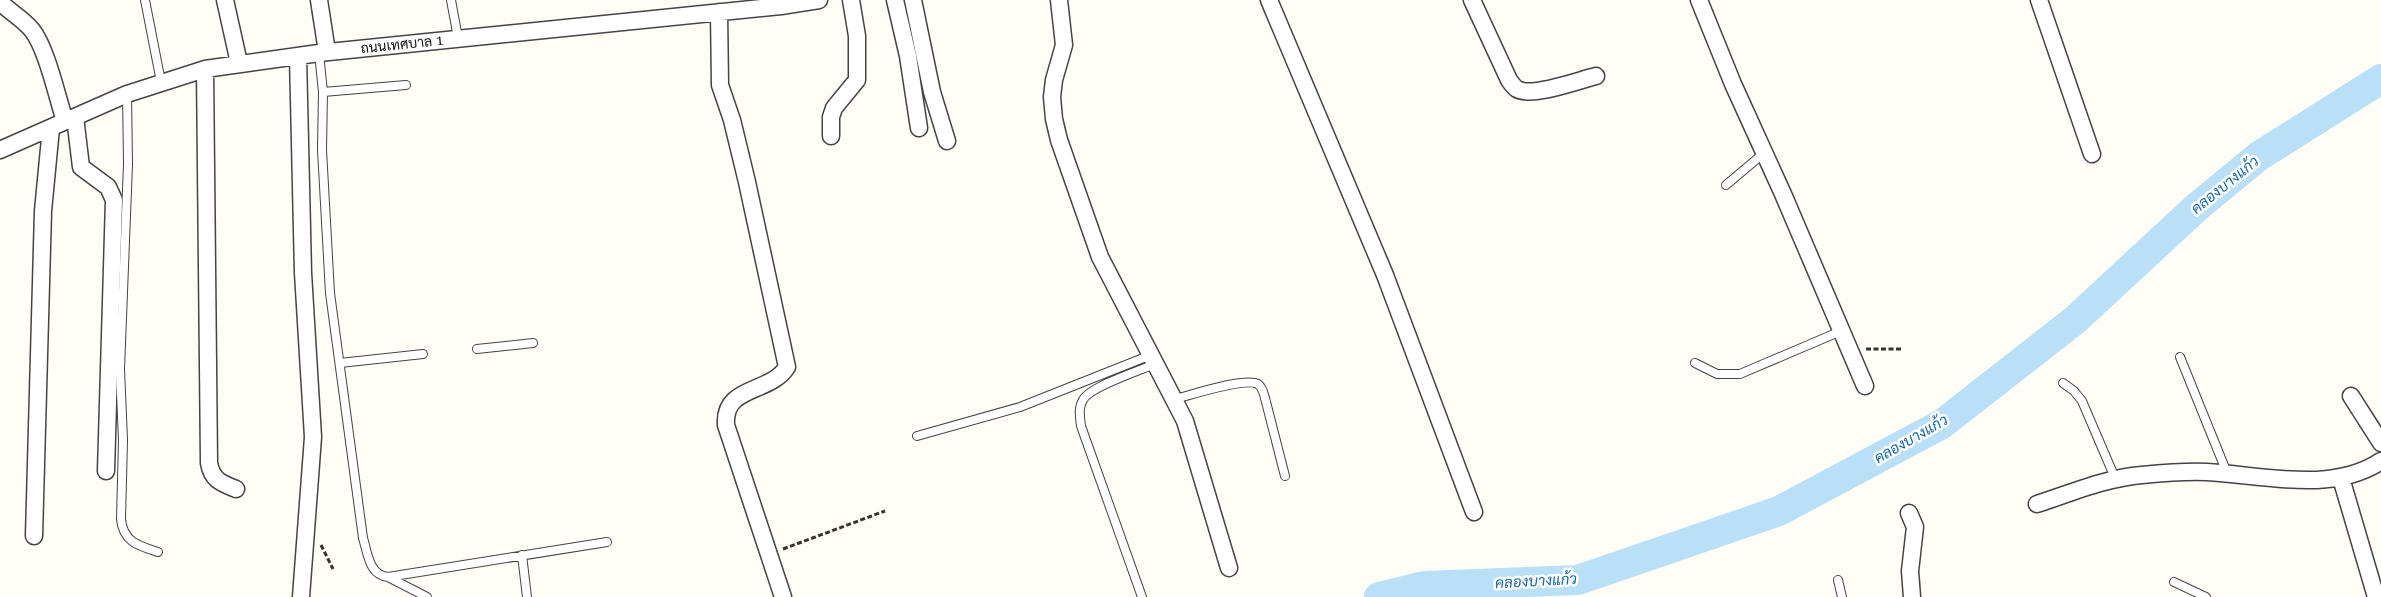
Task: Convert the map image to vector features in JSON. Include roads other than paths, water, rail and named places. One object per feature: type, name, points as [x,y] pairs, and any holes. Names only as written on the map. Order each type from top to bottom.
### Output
[{"type":"street","points":[[225,0],[239,63]]},
{"type":"street","points":[[319,0],[323,53]]},
{"type":"street","name":"ถนนเทศบาล 1","points":[[0,150],[127,94],[205,69],[323,53],[819,0]]},
{"type":"street","points":[[831,136],[831,117],[834,108],[857,80],[857,36],[851,0]]},
{"type":"street","points":[[895,0],[908,56],[920,128]]},
{"type":"street","points":[[913,0],[932,92],[947,141]]},
{"type":"street","points":[[1059,0],[1064,45],[1054,80],[1052,97],[1054,119],[1059,140],[1097,249],[1185,421],[1228,568]]},
{"type":"street","points":[[1269,0],[1385,275],[1474,512]]},
{"type":"street","points":[[1472,0],[1504,71],[1516,88],[1527,92],[1596,76]]},
{"type":"street","points":[[1699,0],[1865,386]]},
{"type":"street","points":[[2039,0],[2092,154]]},
{"type":"street","points":[[0,2],[27,23],[34,32],[44,54],[64,122],[81,167],[108,187],[114,200],[106,471]]},
{"type":"street","points":[[719,12],[720,85],[732,120],[747,182],[787,367],[782,376],[733,399],[725,411],[726,425],[783,597]]},
{"type":"street","points":[[298,56],[302,273],[313,437],[301,597]]},
{"type":"street","points":[[205,69],[209,463],[213,478],[236,490]]},
{"type":"street","points":[[34,536],[43,211],[64,122]]},
{"type":"street","points":[[2351,396],[2381,443]]},
{"type":"street","points":[[2037,504],[2115,478],[2195,472],[2302,479],[2341,478],[2363,471],[2381,461]]},
{"type":"street","points":[[2341,478],[2376,597]]},
{"type":"street","points":[[1909,513],[1914,527],[1910,571],[1912,597]]},
{"type":"lane","points":[[146,0],[161,82]]},
{"type":"lane","points":[[451,0],[458,38]]},
{"type":"lane","points":[[323,53],[322,150],[330,293],[364,538],[372,568],[380,576],[388,577],[607,542]]},
{"type":"lane","points":[[322,92],[406,85]]},
{"type":"lane","points":[[127,94],[128,164],[120,370],[123,440],[121,519],[122,530],[127,538],[136,545],[158,552]]},
{"type":"lane","points":[[1726,185],[1764,153]]},
{"type":"lane","points":[[1696,363],[1717,374],[1740,374],[1841,331]]},
{"type":"lane","points":[[477,349],[533,343]]},
{"type":"lane","points":[[340,363],[423,354]]},
{"type":"lane","points":[[2180,357],[2227,473]]},
{"type":"lane","points":[[917,436],[1020,407],[1153,359]]},
{"type":"lane","points":[[1142,597],[1081,426],[1079,409],[1083,397],[1153,359]]},
{"type":"lane","points":[[1175,399],[1243,382],[1257,384],[1265,398],[1285,476]]},
{"type":"lane","points":[[2063,383],[2074,390],[2082,401],[2115,478]]},
{"type":"lane","points":[[522,555],[527,597]]},
{"type":"lane","points":[[388,577],[427,597]]},
{"type":"lane","points":[[1838,580],[1842,597]]},
{"type":"lane","points":[[2174,582],[2206,597]]},
{"type":"waterway","name":"คลองบางแก้ว","points":[[1379,597],[1424,586],[1578,580],[1779,511],[1942,424],[2075,320],[2197,207],[2259,156],[2381,79]]}]
